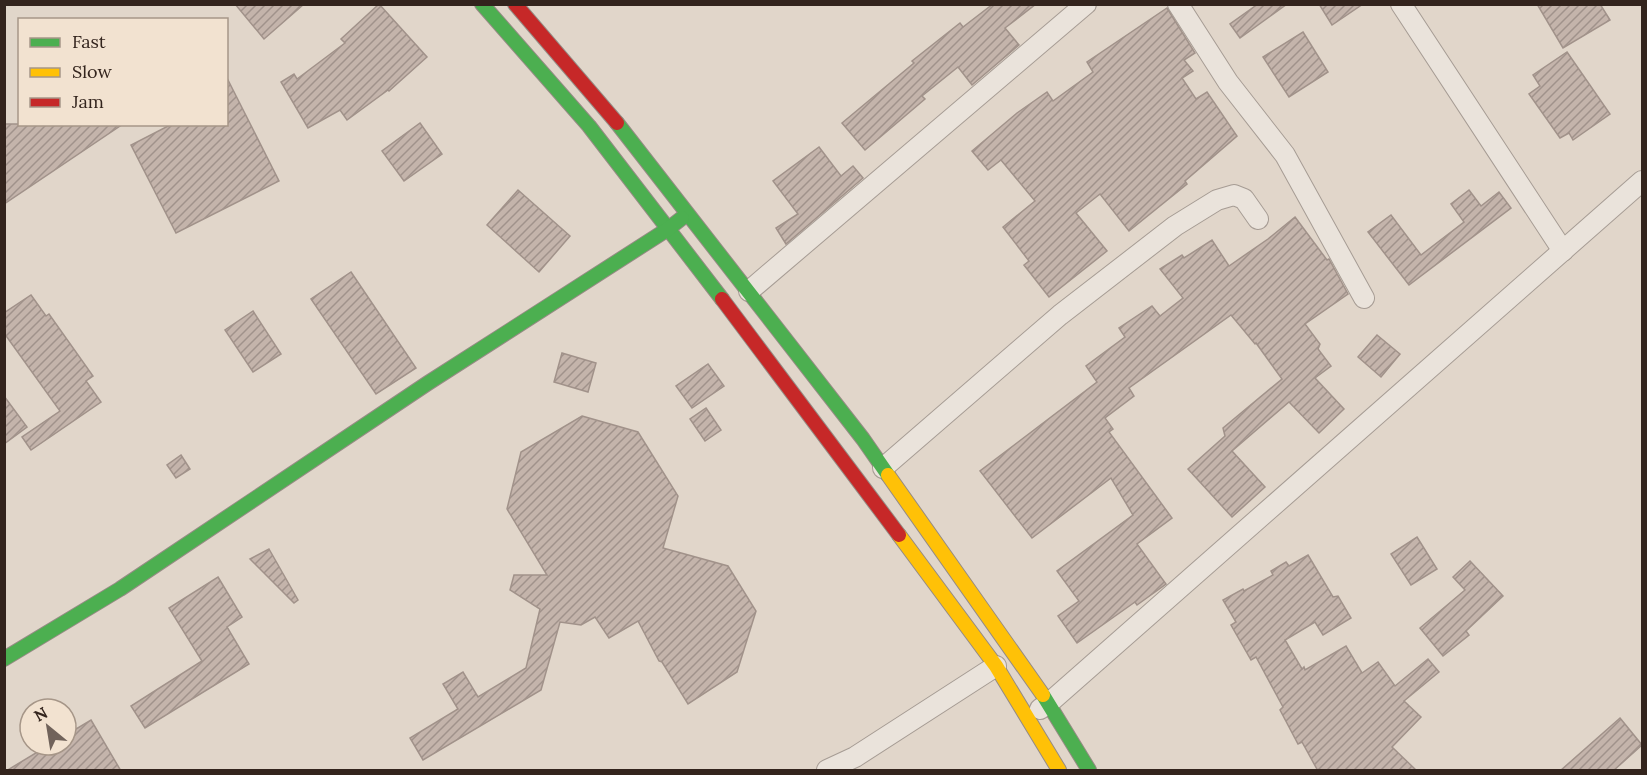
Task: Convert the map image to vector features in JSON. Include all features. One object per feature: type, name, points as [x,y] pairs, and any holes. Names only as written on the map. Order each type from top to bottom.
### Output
[{"type":"main road","points":[[482,4],[589,126],[805,407],[996,666],[1059,771]]},
{"type":"main road","points":[[515,4],[627,135],[863,439],[1049,703],[1089,771]]},
{"type":"main road","points":[[4,660],[120,589],[428,383],[668,229],[688,213]]},
{"type":"street","points":[[749,291],[1086,4]]},
{"type":"street","points":[[1178,4],[1228,82],[1285,155],[1364,298]]},
{"type":"street","points":[[1401,4],[1563,251]]},
{"type":"street","points":[[1027,716],[1049,703],[1642,181]]},
{"type":"street","points":[[884,468],[1060,315],[1175,226],[1217,200],[1234,195],[1244,199],[1258,219]]},
{"type":"street","points":[[827,771],[855,757],[996,666]]},
{"type":"building","points":[[235,4],[304,4],[264,39]]},
{"type":"building","points":[[379,4],[427,57],[389,91],[347,120],[340,110],[308,128],[281,82],[294,74],[297,79],[345,43],[341,39]]},
{"type":"building","points":[[993,4],[1036,4],[1005,28],[1019,45],[972,85],[958,67],[922,96],[925,99],[865,150],[842,123],[914,63],[912,61],[960,23],[963,27]]},
{"type":"building","points":[[1258,4],[1287,4],[1240,38],[1230,24]]},
{"type":"building","points":[[1319,4],[1363,4],[1332,25]]},
{"type":"building","points":[[1537,4],[1600,4],[1610,20],[1563,48]]},
{"type":"building","points":[[1167,8],[1195,53],[1184,60],[1193,71],[1182,78],[1196,99],[1207,92],[1237,136],[1185,181],[1187,184],[1129,231],[1100,194],[1076,213],[1107,251],[1049,297],[1024,265],[1029,261],[1003,227],[1035,201],[1001,160],[988,170],[972,151],[1017,113],[1047,92],[1053,101],[1093,72],[1087,62]]},
{"type":"building","points":[[1303,32],[1328,72],[1289,97],[1263,57]]},
{"type":"building","points":[[1567,52],[1610,114],[1573,140],[1569,133],[1560,138],[1529,94],[1540,86],[1533,75]]},
{"type":"building","points":[[228,80],[279,181],[176,233],[131,145],[168,126],[228,126]]},
{"type":"building","points":[[420,123],[442,154],[404,181],[382,151]]},
{"type":"building","points":[[4,124],[120,126],[4,204]]},
{"type":"building","points":[[819,147],[841,176],[853,166],[863,178],[786,244],[776,228],[798,214],[773,181]]},
{"type":"building","points":[[518,190],[570,236],[539,272],[487,225]]},
{"type":"building","points":[[1469,190],[1481,206],[1499,192],[1511,208],[1409,285],[1368,232],[1391,215],[1421,255],[1464,222],[1451,204]]},
{"type":"building","points":[[1295,217],[1327,260],[1329,259],[1348,294],[1305,324],[1320,344],[1318,349],[1331,366],[1315,378],[1344,409],[1319,433],[1289,402],[1232,451],[1265,487],[1232,517],[1188,469],[1225,436],[1223,428],[1282,379],[1256,343],[1231,315],[1129,388],[1134,396],[1105,418],[1113,429],[1109,432],[1172,518],[1137,544],[1166,584],[1137,605],[1135,602],[1077,643],[1058,616],[1079,601],[1057,571],[1133,515],[1111,478],[1032,538],[980,471],[1097,382],[1086,366],[1125,337],[1119,328],[1152,306],[1160,316],[1183,298],[1160,269],[1182,255],[1184,258],[1212,240],[1229,266]]},
{"type":"building","points":[[351,272],[416,368],[376,394],[311,299]]},
{"type":"building","points":[[31,295],[46,316],[49,314],[93,376],[86,381],[101,402],[31,450],[22,437],[60,411],[4,333],[4,313]]},
{"type":"building","points":[[253,311],[281,354],[253,372],[225,330]]},
{"type":"building","points":[[1377,335],[1400,354],[1381,377],[1358,357]]},
{"type":"building","points":[[562,353],[596,363],[588,392],[554,382]]},
{"type":"building","points":[[708,364],[724,386],[692,408],[676,386]]},
{"type":"building","points":[[4,396],[27,427],[4,444]]},
{"type":"building","points":[[706,408],[721,430],[705,441],[690,419]]},
{"type":"building","points":[[582,416],[638,432],[678,496],[663,548],[728,566],[756,611],[737,672],[688,704],[662,662],[659,661],[638,621],[609,638],[595,617],[581,625],[560,622],[541,690],[423,760],[410,738],[458,709],[443,684],[463,672],[478,697],[526,668],[540,609],[510,590],[514,575],[547,575],[507,509],[521,452]]},
{"type":"building","points":[[181,455],[190,469],[176,478],[167,465]]},
{"type":"building","points":[[1417,537],[1437,569],[1411,585],[1391,554]]},
{"type":"building","points":[[269,549],[298,600],[294,603],[250,559]]},
{"type":"building","points":[[1308,555],[1333,597],[1338,596],[1351,618],[1323,635],[1315,622],[1285,640],[1302,669],[1304,667],[1305,670],[1346,646],[1362,673],[1378,662],[1395,686],[1428,659],[1439,672],[1404,701],[1421,717],[1392,747],[1417,771],[1318,771],[1302,742],[1298,744],[1280,710],[1283,707],[1256,657],[1251,660],[1231,625],[1236,622],[1223,600],[1273,575],[1271,571],[1286,562],[1289,566]]},
{"type":"building","points":[[1470,561],[1503,596],[1466,631],[1469,635],[1443,656],[1420,628],[1465,590],[1453,577]]},
{"type":"building","points":[[218,577],[242,617],[227,627],[249,664],[145,728],[131,706],[202,661],[169,608]]},
{"type":"building","points":[[1620,718],[1642,745],[1613,771],[1560,771]]},
{"type":"building","points":[[91,720],[121,771],[6,771],[29,757],[78,757],[78,728]]},
{"type":"traffic: fast","points":[[482,4],[589,126],[722,299]]},
{"type":"traffic: fast","points":[[617,123],[863,439],[888,475]]},
{"type":"traffic: fast","points":[[4,659],[120,589],[428,383],[682,218]]},
{"type":"traffic: fast","points":[[1043,695],[1089,770]]},
{"type":"traffic: slow","points":[[888,475],[1043,695]]},
{"type":"traffic: slow","points":[[899,535],[996,666],[1059,770]]},
{"type":"traffic: jam","points":[[515,4],[617,123]]},
{"type":"traffic: jam","points":[[722,299],[899,535]]}]
